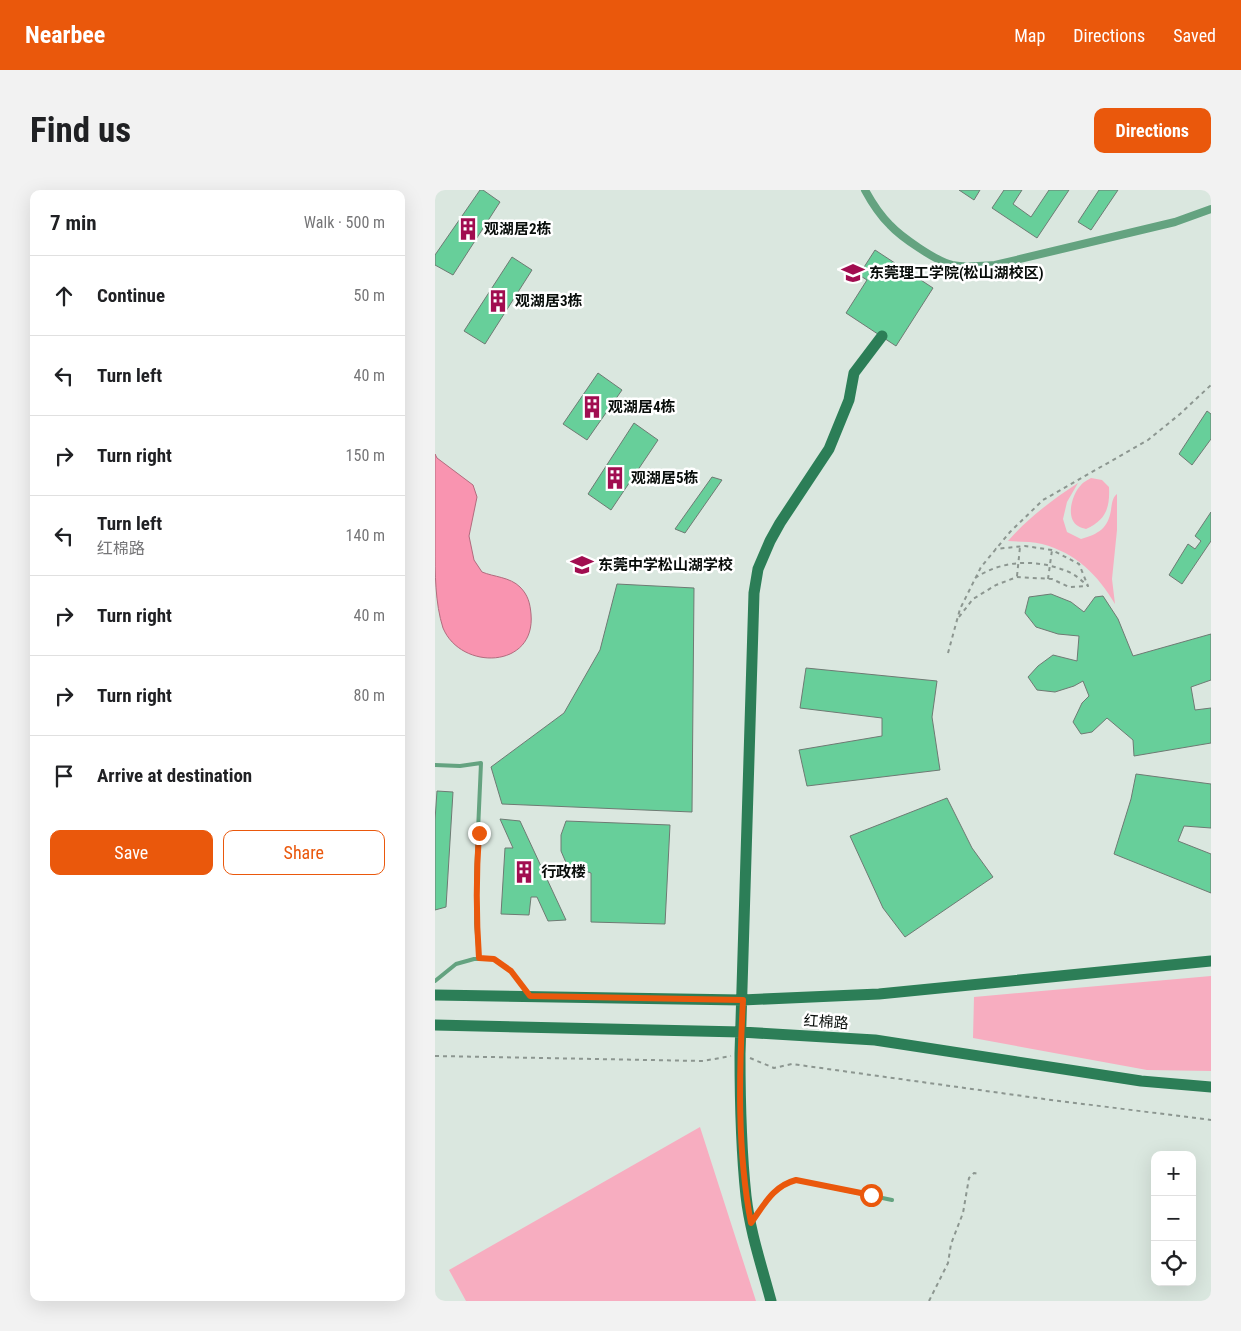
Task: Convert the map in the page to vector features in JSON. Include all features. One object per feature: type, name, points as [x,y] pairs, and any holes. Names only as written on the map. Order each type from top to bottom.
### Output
[{"type":"main road","points":[[771,1301],[751,1223],[745,1188],[740,1106],[740,1054],[756,581],[763,556],[780,523],[829,449],[849,400],[854,372],[882,336]]},
{"type":"main road","name":"红棉路","points":[[435,995],[743,1000],[879,994],[1211,961]]},
{"type":"main road","name":"红棉路","points":[[435,1025],[741,1032],[875,1040],[1141,1081],[1211,1087]]},
{"type":"street","points":[[865,190],[873,204],[891,226],[927,253],[951,264],[969,267],[995,265],[1175,222],[1211,210]]},
{"type":"lane","points":[[435,765],[460,766],[481,763],[476,876],[476,923],[479,958]]},
{"type":"lane","points":[[435,981],[456,964],[479,958],[494,959],[511,971],[530,996]]},
{"type":"lane","points":[[751,1223],[772,1194],[785,1183],[796,1180],[892,1200]]},
{"type":"path","points":[[947,653],[960,609],[981,566],[1043,500],[1148,440],[1211,385]]},
{"type":"path","points":[[995,550],[1020,546],[1052,550],[1079,564],[1088,586]]},
{"type":"path","points":[[1017,577],[1020,546]]},
{"type":"path","points":[[1048,579],[1052,550]]},
{"type":"path","points":[[975,578],[999,566],[1018,562],[1050,566],[1071,572],[1088,586]]},
{"type":"path","points":[[957,620],[973,599],[996,585],[1017,577],[1048,579],[1069,586],[1088,586]]},
{"type":"path","points":[[435,1056],[703,1062],[740,1054],[774,1068],[792,1064],[1211,1120]]},
{"type":"path","points":[[929,1301],[947,1263],[951,1244],[963,1213],[969,1178],[974,1173],[980,1174]]},
{"type":"shaded area","points":[[435,454],[437,458],[473,485],[477,497],[469,536],[474,560],[482,572],[507,579],[516,584],[523,590],[528,599],[531,614],[529,632],[522,645],[510,654],[496,658],[480,657],[465,652],[452,642],[443,628],[438,608],[435,577]]},
{"type":"shaded area","points":[[1091,478],[1102,480],[1109,487],[1109,501],[1105,512],[1098,522],[1086,529],[1079,527],[1074,522],[1071,506],[1078,489]]},
{"type":"shaded area","points":[[1078,483],[1067,502],[1063,519],[1067,532],[1081,539],[1093,535],[1105,526],[1110,516],[1113,499],[1117,494],[1117,530],[1112,579],[1115,604],[1101,584],[1076,559],[1054,548],[1038,543],[1008,541],[1041,510]]},
{"type":"shaded area","points":[[1211,976],[1211,1071],[1147,1070],[973,1038],[974,997]]},
{"type":"shaded area","points":[[700,1127],[756,1301],[466,1301],[449,1270]]},
{"type":"building","name":"观湖居2栋","points":[[480,190],[483,190],[500,202],[453,275],[435,265],[435,255]]},
{"type":"building","points":[[959,190],[980,190],[974,200]]},
{"type":"building","points":[[1004,190],[1022,190],[1013,204],[1031,217],[1049,190],[1069,190],[1037,238],[992,208]]},
{"type":"building","points":[[1099,190],[1118,190],[1091,230],[1078,222]]},
{"type":"building","points":[[875,250],[933,288],[896,346],[846,313],[867,280],[859,275]]},
{"type":"building","name":"观湖居3栋","points":[[512,257],[532,270],[485,344],[464,331]]},
{"type":"building","name":"观湖居4栋","points":[[598,373],[622,390],[587,440],[563,424]]},
{"type":"building","points":[[1207,411],[1211,414],[1211,439],[1192,465],[1179,454]]},
{"type":"building","name":"观湖居5栋","points":[[634,423],[658,440],[611,510],[588,494]]},
{"type":"building","points":[[712,477],[722,480],[685,533],[675,529]]},
{"type":"building","points":[[1211,512],[1211,541],[1182,584],[1169,575],[1188,544],[1195,549],[1201,541],[1195,536]]},
{"type":"building","points":[[617,584],[694,588],[692,812],[502,804],[491,767],[564,713],[600,650]]},
{"type":"building","points":[[1051,594],[1071,602],[1084,612],[1095,597],[1103,596],[1118,619],[1133,656],[1211,634],[1211,680],[1191,687],[1195,710],[1211,708],[1211,743],[1134,756],[1133,740],[1107,718],[1092,732],[1081,734],[1073,722],[1082,703],[1089,696],[1083,681],[1055,692],[1037,690],[1028,677],[1038,666],[1053,655],[1077,661],[1079,636],[1058,634],[1036,627],[1025,613],[1029,597]]},
{"type":"building","points":[[806,668],[937,681],[932,717],[940,770],[807,786],[799,750],[882,736],[882,718],[800,708]]},
{"type":"building","points":[[1136,774],[1211,784],[1211,828],[1184,826],[1178,841],[1211,854],[1211,893],[1114,854],[1131,799]]},
{"type":"building","points":[[437,791],[453,792],[446,907],[435,910],[435,820]]},
{"type":"building","points":[[947,798],[972,848],[993,877],[905,937],[883,908],[850,836]]},
{"type":"building","name":"行政楼","points":[[500,819],[520,821],[566,920],[548,921],[537,897],[531,897],[529,915],[501,914],[505,848],[513,848]]},
{"type":"building","points":[[566,821],[670,825],[665,924],[591,922],[591,873],[567,865],[561,851],[561,835]]},
{"type":"place","name":"观湖居2栋","points":[[468,229]]},
{"type":"place","name":"东莞理工学院(松山湖校区)","points":[[853,273]]},
{"type":"place","name":"观湖居3栋","points":[[498,301]]},
{"type":"place","name":"观湖居4栋","points":[[592,407]]},
{"type":"place","name":"观湖居5栋","points":[[615,478]]},
{"type":"place","name":"东莞中学松山湖学校","points":[[582,565]]},
{"type":"place","name":"行政楼","points":[[524,872]]},
{"type":"route","points":[[479,833],[476,876],[476,923],[479,958],[494,959],[511,971],[530,996],[743,1000],[740,1106],[746,1198],[751,1223],[772,1194],[785,1183],[796,1180],[871,1195]]}]
